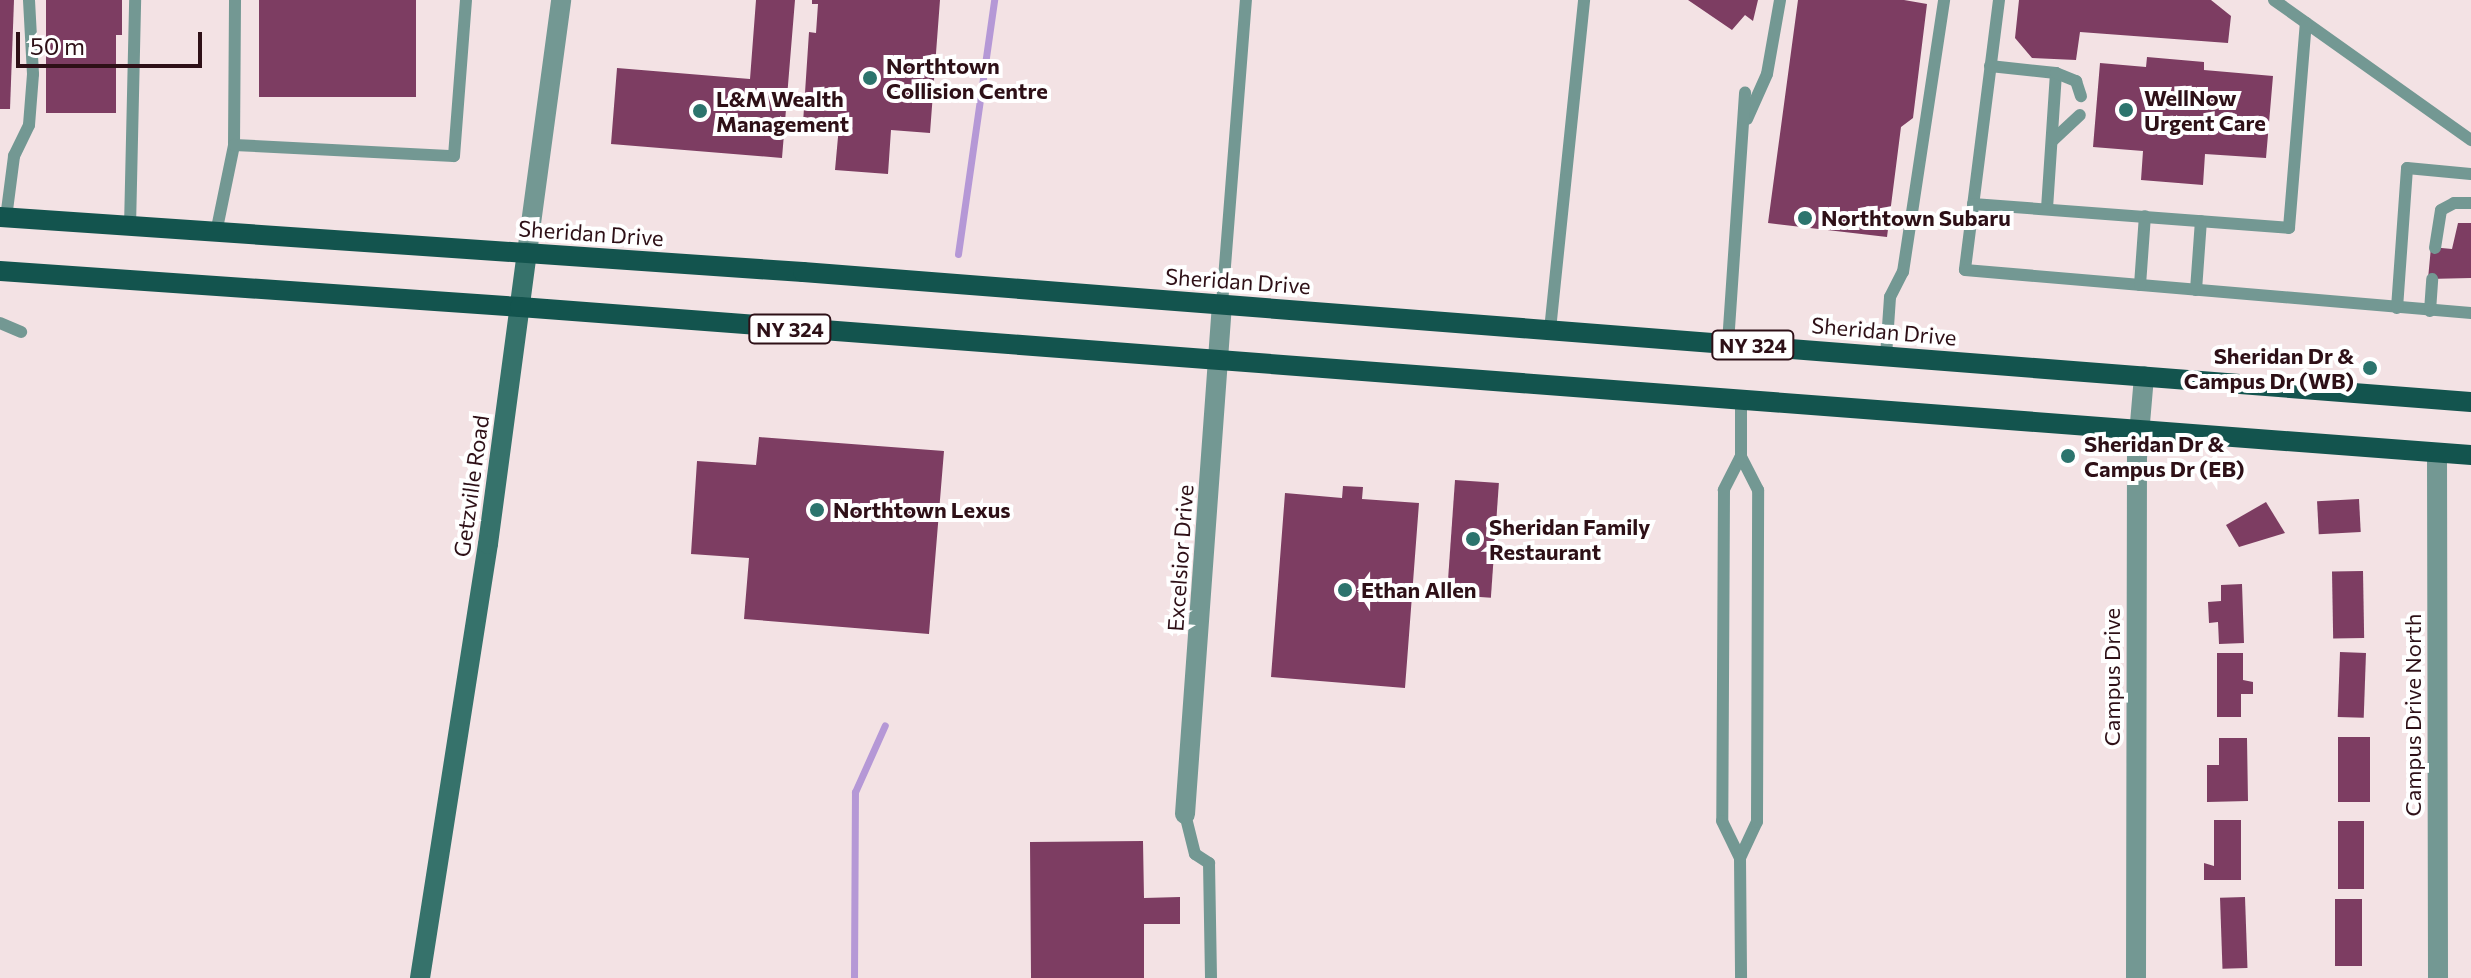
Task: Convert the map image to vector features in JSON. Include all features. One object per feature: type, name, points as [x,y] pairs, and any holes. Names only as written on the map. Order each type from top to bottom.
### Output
[{"type":"main road","name":"Sheridan Drive","points":[[3,217],[1222,304],[2471,402]]},
{"type":"main road","name":"NY 324","points":[[0,271],[520,307],[2471,455]]},
{"type":"street","name":"Getzville Road","points":[[420,978],[488,544],[561,0]]},
{"type":"street","name":"Excelsior Drive","points":[[1185,814],[1222,304]]},
{"type":"street","name":"Campus Drive","points":[[2136,978],[2139,430],[2144,376]]},
{"type":"street","name":"Campus Drive North","points":[[2437,453],[2438,978]]},
{"type":"lane","points":[[3,217],[14,156],[29,125],[33,74],[29,0]]},
{"type":"lane","points":[[130,227],[135,0]]},
{"type":"lane","points":[[216,233],[234,145],[235,0]]},
{"type":"lane","points":[[234,145],[454,156],[466,0]]},
{"type":"lane","points":[[1222,304],[1246,0]]},
{"type":"lane","points":[[1550,330],[1584,0]]},
{"type":"lane","points":[[1744,126],[1767,74],[1780,0]]},
{"type":"lane","points":[[1886,356],[1890,297],[1903,272],[1944,0]]},
{"type":"lane","points":[[1999,0],[1965,270],[2471,313]]},
{"type":"lane","points":[[2274,0],[2471,140]]},
{"type":"lane","points":[[1973,204],[2289,228],[2306,23]]},
{"type":"lane","points":[[1990,66],[2056,73],[2076,81],[2081,96]]},
{"type":"lane","points":[[2047,209],[2056,73]]},
{"type":"lane","points":[[1728,343],[1745,93]]},
{"type":"lane","points":[[2052,141],[2080,115]]},
{"type":"lane","points":[[2397,308],[2407,168],[2471,174]]},
{"type":"lane","points":[[2435,248],[2436,223],[2441,210],[2454,203],[2471,203]]},
{"type":"lane","points":[[2140,285],[2145,216]]},
{"type":"lane","points":[[2196,290],[2201,221]]},
{"type":"lane","points":[[2430,311],[2432,279]]},
{"type":"lane","points":[[0,323],[21,332]]},
{"type":"lane","points":[[1740,858],[1757,822],[1758,490],[1741,456],[1741,400]]},
{"type":"lane","points":[[1741,456],[1724,490],[1722,805],[1722,821],[1740,858],[1741,978]]},
{"type":"lane","points":[[1185,814],[1195,854],[1209,863],[1211,978]]},
{"type":"building","points":[[0,0],[14,0],[10,109],[0,109]]},
{"type":"building","points":[[46,0],[122,0],[122,35],[116,35],[116,113],[46,113]]},
{"type":"building","points":[[259,0],[416,0],[416,97],[259,97]]},
{"type":"building","name":"L&M Wealth Management","points":[[756,0],[795,0],[782,158],[611,144],[617,68],[750,79]]},
{"type":"building","name":"Northtown Collision Centre","points":[[812,0],[940,0],[930,133],[891,130],[888,174],[835,170],[839,126],[803,123],[809,32],[816,33],[818,4],[812,4]]},
{"type":"building","points":[[1688,0],[1758,0],[1753,21],[1745,15],[1732,30]]},
{"type":"building","points":[[1798,0],[1904,0],[1927,4],[1913,118],[1901,127],[1887,237],[1768,223]]},
{"type":"building","points":[[2019,0],[2211,0],[2231,16],[2228,43],[2080,32],[2076,60],[2032,58],[2015,38]]},
{"type":"building","points":[[2147,57],[2204,62],[2204,70],[2273,76],[2266,158],[2205,154],[2203,185],[2141,180],[2143,151],[2093,147],[2100,63],[2146,67]]},
{"type":"building","points":[[2458,223],[2471,223],[2471,278],[2428,279],[2431,247],[2452,249]]},
{"type":"building","name":"Northtown Lexus","points":[[759,437],[944,451],[929,634],[744,619],[749,558],[691,554],[697,461],[756,465]]},
{"type":"building","name":"Sheridan Family Restaurant","points":[[1455,480],[1499,483],[1491,598],[1447,595]]},
{"type":"building","name":"Ethan Allen","points":[[1343,486],[1363,487],[1362,499],[1419,503],[1405,688],[1271,677],[1285,493],[1342,498]]},
{"type":"building","points":[[2359,499],[2361,532],[2319,534],[2317,501]]},
{"type":"building","points":[[2266,502],[2285,533],[2239,547],[2226,525]]},
{"type":"building","points":[[2363,571],[2364,638],[2333,639],[2332,572]]},
{"type":"building","points":[[2242,584],[2244,643],[2219,644],[2218,622],[2209,623],[2208,602],[2221,601],[2221,585]]},
{"type":"building","points":[[2340,652],[2366,653],[2364,718],[2338,717]]},
{"type":"building","points":[[2217,653],[2243,653],[2243,680],[2253,682],[2253,694],[2241,694],[2241,717],[2217,717]]},
{"type":"building","points":[[2338,737],[2370,737],[2370,802],[2338,802]]},
{"type":"building","points":[[2219,738],[2247,738],[2248,801],[2207,802],[2207,765],[2219,765]]},
{"type":"building","points":[[2214,820],[2241,820],[2241,880],[2204,880],[2204,863],[2214,866]]},
{"type":"building","points":[[2338,821],[2364,821],[2364,889],[2338,889]]},
{"type":"building","points":[[1143,841],[1144,898],[1180,897],[1180,924],[1144,924],[1144,978],[1031,978],[1030,842]]},
{"type":"building","points":[[2245,897],[2247,968],[2222,969],[2220,898]]},
{"type":"building","points":[[2335,899],[2362,899],[2362,966],[2335,966]]},
{"type":"waterway","points":[[958,254],[994,0]]},
{"type":"waterway","points":[[854,978],[855,792],[885,725]]},
{"type":"place","name":"Northtown Collision Centre","points":[[870,78]]},
{"type":"place","name":"WellNow Urgent Care","points":[[2126,110]]},
{"type":"place","name":"L&M Wealth Management","points":[[700,111]]},
{"type":"place","name":"Northtown Subaru","points":[[1805,218]]},
{"type":"place","name":"Sheridan Dr & Campus Dr (WB)","points":[[2370,368]]},
{"type":"place","name":"Sheridan Dr & Campus Dr (EB)","points":[[2068,456]]},
{"type":"place","name":"Northtown Lexus","points":[[817,510]]},
{"type":"place","name":"Sheridan Family Restaurant","points":[[1473,539]]},
{"type":"place","name":"Ethan Allen","points":[[1345,590]]}]
